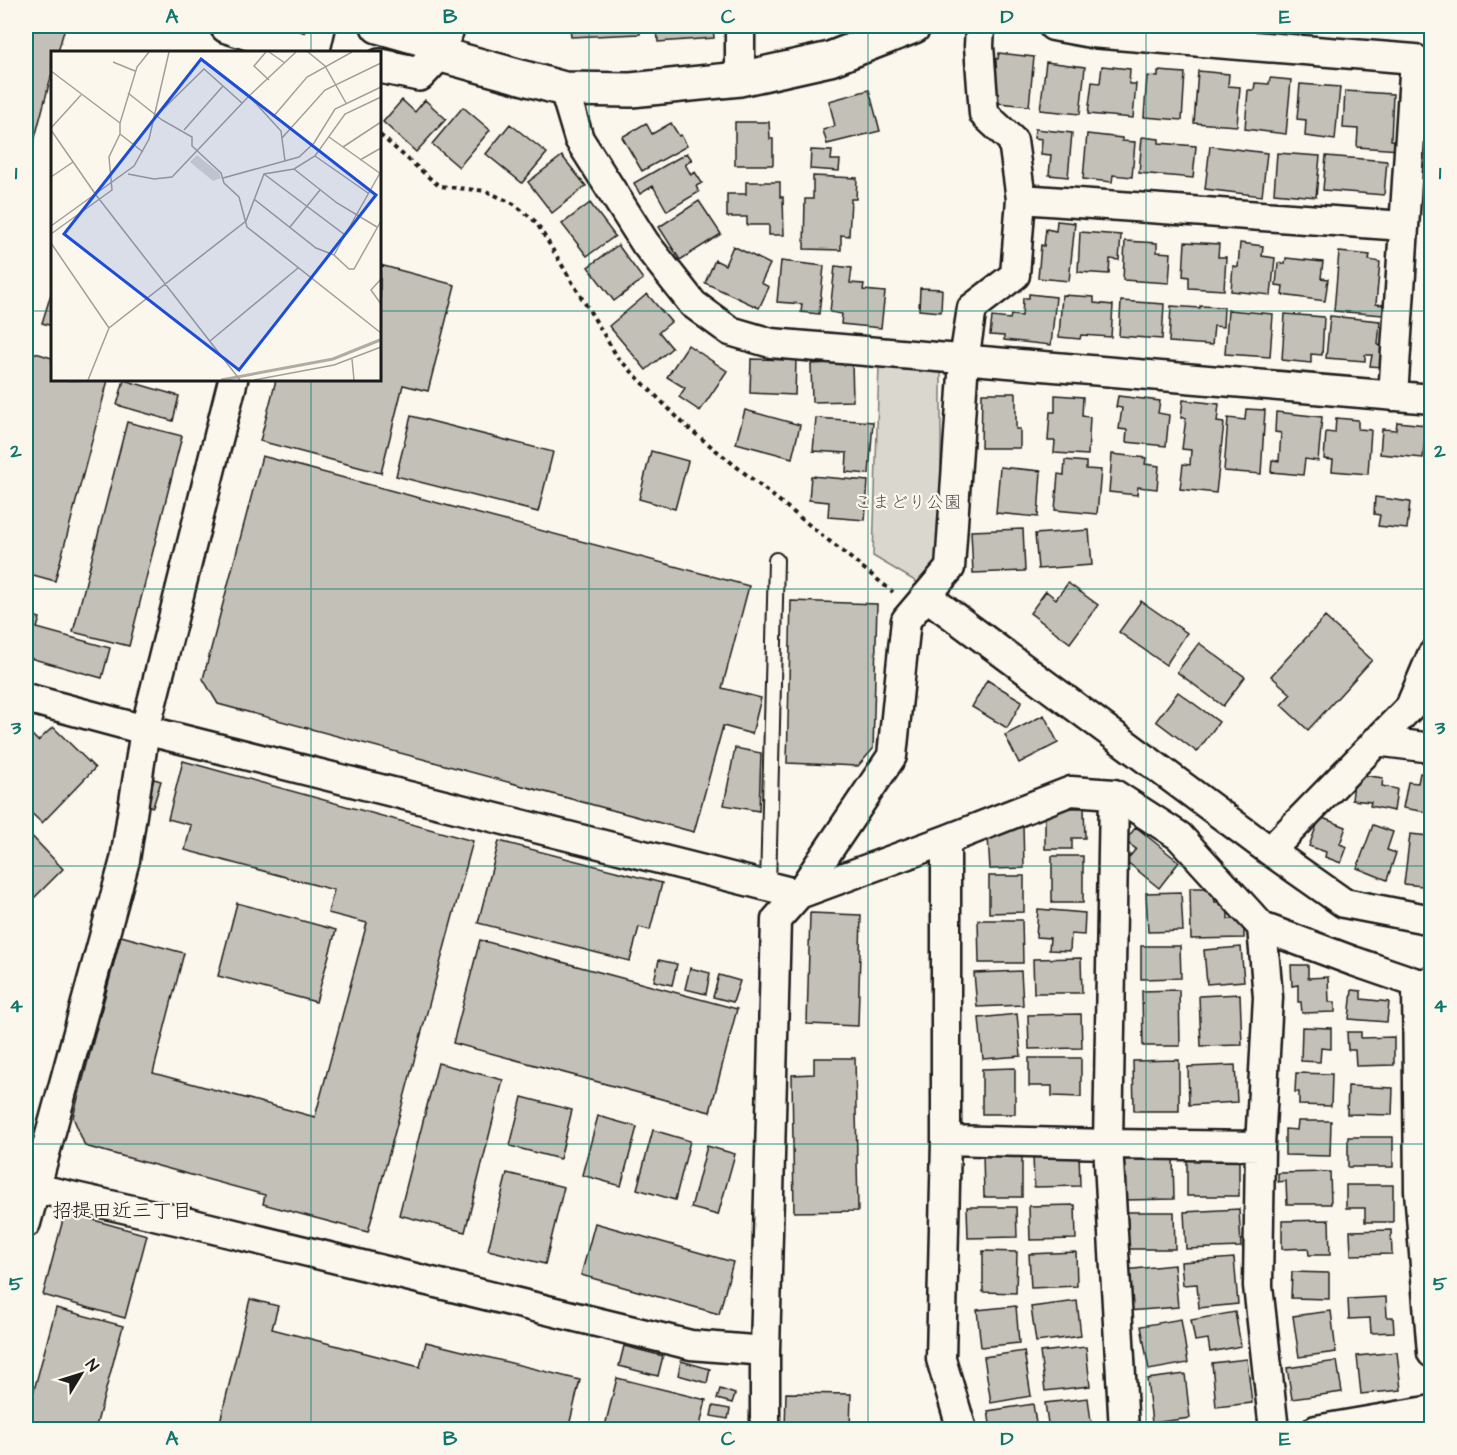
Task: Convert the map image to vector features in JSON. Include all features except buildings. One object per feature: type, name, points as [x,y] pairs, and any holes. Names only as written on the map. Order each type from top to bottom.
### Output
[{"type":"street","points":[[227,26],[306,51]]},
{"type":"street","points":[[315,51],[321,26]]},
{"type":"street","points":[[378,26],[424,39],[444,40],[564,89],[631,90],[740,80],[830,59],[914,26]]},
{"type":"street","points":[[740,26],[740,80]]},
{"type":"street","points":[[765,1430],[776,920],[799,894],[892,756],[906,620],[950,568],[964,360],[972,308],[1016,275],[1021,199],[1013,141],[984,114],[980,26]]},
{"type":"street","points":[[1053,26],[1091,33],[1415,59],[1393,396]]},
{"type":"street","points":[[381,66],[419,74],[444,40]]},
{"type":"street","points":[[564,89],[579,139],[645,243],[693,304],[730,331],[771,343],[1431,399]]},
{"type":"street","points":[[1021,199],[1404,226]]},
{"type":"street","points":[[26,1223],[125,860],[144,729],[233,381]]},
{"type":"street","points":[[921,603],[1344,903],[1431,920]]},
{"type":"street","points":[[1270,851],[1410,707],[1431,655]]},
{"type":"street","points":[[26,698],[799,894],[946,840],[1071,790],[1114,794],[1179,836],[1262,927],[1353,962],[1424,983],[1419,1191],[1431,1353]]},
{"type":"street","points":[[1376,741],[1431,748]]},
{"type":"street","points":[[1114,794],[1108,1144],[1124,1430]]},
{"type":"street","points":[[946,840],[946,1140],[941,1359],[962,1430]]},
{"type":"street","points":[[1262,927],[1268,997],[1260,1146],[1258,1286],[1274,1430]]},
{"type":"street","points":[[946,1140],[1260,1146]]},
{"type":"street","points":[[35,1188],[185,1222],[691,1345],[765,1351]]},
{"type":"street","points":[[1316,1430],[1431,1410]]},
{"type":"lane","points":[[768,886],[776,560]]},
{"type":"path","points":[[381,136],[439,186],[486,191],[514,204],[536,222],[618,358],[687,427],[921,603]]},
{"type":"green space","name":"こまどり公園","points":[[879,365],[941,369],[941,557],[920,584],[873,556]]},
{"type":"district","name":"招提田近三丁目","points":[[122,1210]]}]
